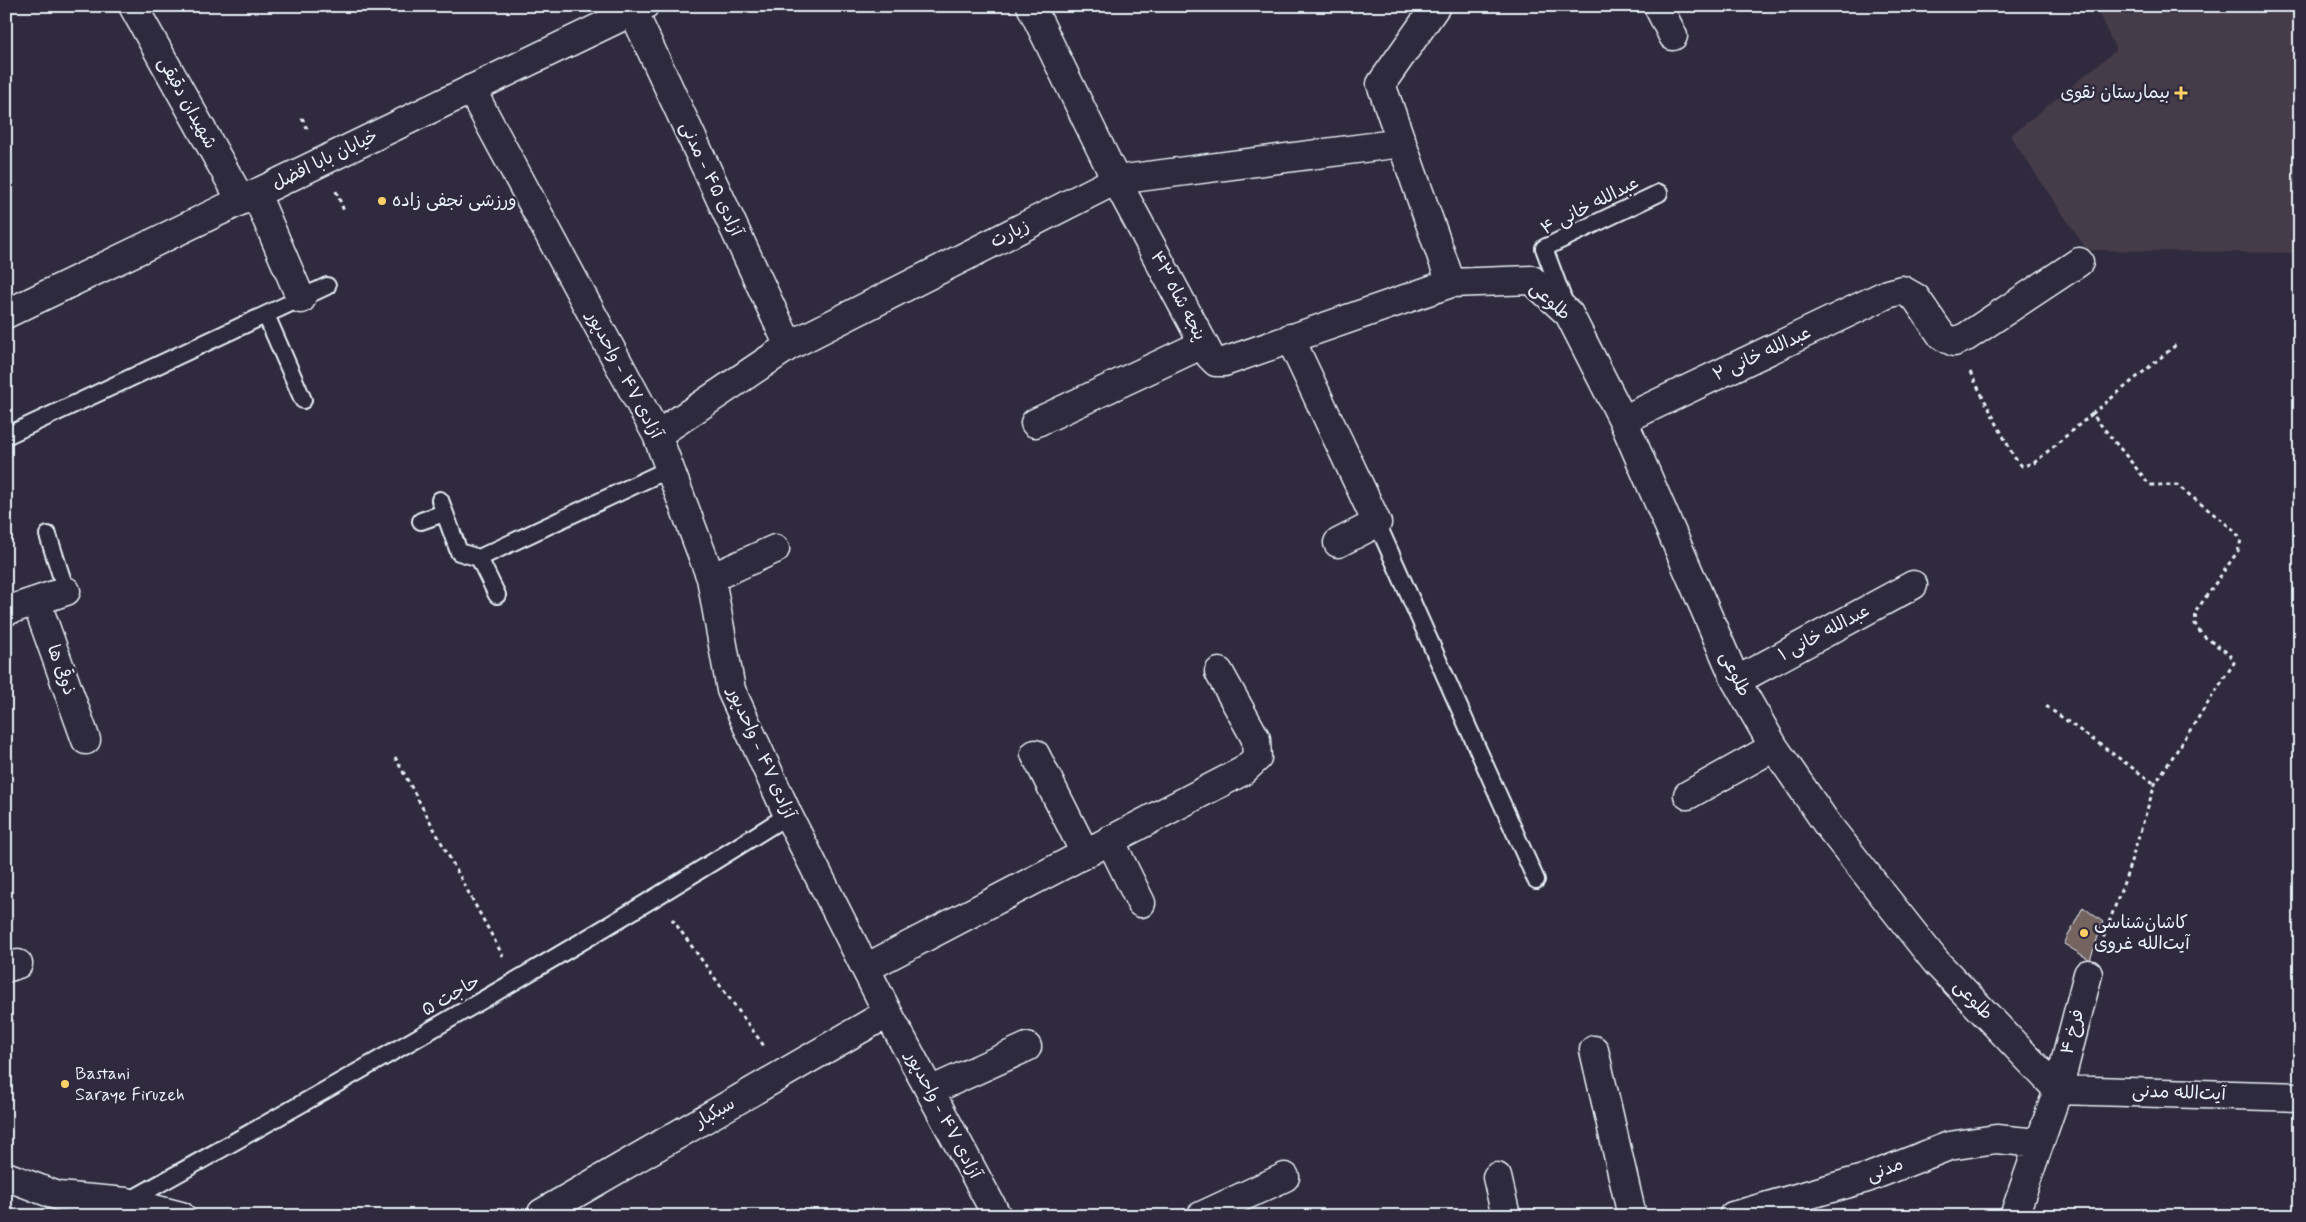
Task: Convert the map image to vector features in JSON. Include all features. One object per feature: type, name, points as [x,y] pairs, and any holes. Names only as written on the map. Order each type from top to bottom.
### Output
[{"type":"street","name":"شهیدان دقیقی","points":[[133,6],[248,197],[301,299]]},
{"type":"street","name":"پنجه شاه ۴۳","points":[[1030,6],[1116,180],[1203,344],[1216,362],[1224,362],[1451,282]]},
{"type":"street","points":[[1436,6],[1381,84],[1451,282]]},
{"type":"street","points":[[1658,6],[1673,36]]},
{"type":"street","name":"خیابان بابا افضل","points":[[6,314],[638,9]]},
{"type":"street","name":"آزادی ۴۵ - مدنی","points":[[638,9],[789,346]]},
{"type":"street","name":"آزادی ۴۷ - واحدپور","points":[[471,89],[656,435],[711,578],[731,690],[788,815],[888,1013],[997,1216]]},
{"type":"street","name":"زیارت","points":[[656,435],[789,346],[1116,180],[1402,143]]},
{"type":"street","points":[[1954,342],[1966,337],[2079,262]]},
{"type":"street","name":"طلوعی","points":[[1451,282],[1532,280],[1569,314],[1623,420],[1736,680],[1774,747],[1826,824],[1936,962],[2058,1090]]},
{"type":"street","name":"عبدالله خانی ۲","points":[[1623,420],[1887,294],[1902,290],[1916,298],[1942,336],[1954,342]]},
{"type":"street","points":[[1290,338],[1376,523],[1338,543]]},
{"type":"street","points":[[1035,423],[1203,344]]},
{"type":"street","points":[[711,578],[775,549]]},
{"type":"street","name":"عبدالله خانی ۱","points":[[1736,680],[1913,585]]},
{"type":"street","points":[[6,611],[66,591]]},
{"type":"street","name":"ذوقی ها","points":[[36,601],[86,740]]},
{"type":"street","points":[[866,968],[1243,771],[1258,758],[1256,739],[1219,672]]},
{"type":"street","points":[[1688,795],[1774,747]]},
{"type":"street","points":[[1035,754],[1085,853]]},
{"type":"street","points":[[1110,840],[1141,903]]},
{"type":"street","name":"فرخ ۴","points":[[2014,1216],[2058,1090],[2088,974]]},
{"type":"street","name":"سبکبار","points":[[543,1214],[888,1013]]},
{"type":"street","points":[[930,1092],[1027,1047]]},
{"type":"street","points":[[1594,1050],[1632,1216]]},
{"type":"street","name":"آیت‌الله مدنی","points":[[2058,1090],[2300,1097]]},
{"type":"street","name":"مدنی","points":[[1733,1216],[1867,1178],[1949,1146],[1996,1139],[2039,1143]]},
{"type":"street","points":[[6,1176],[58,1196],[127,1202],[181,1216]]},
{"type":"street","points":[[1201,1216],[1285,1177]]},
{"type":"street","points":[[1497,1177],[1506,1216]]},
{"type":"lane","name":"عبدالله خانی ۴","points":[[1569,314],[1544,248],[1659,193]]},
{"type":"lane","points":[[6,436],[327,286]]},
{"type":"lane","points":[[266,315],[303,400]]},
{"type":"lane","points":[[421,521],[442,507],[459,552],[480,558],[669,469]]},
{"type":"lane","points":[[1376,523],[1536,880]]},
{"type":"lane","points":[[48,535],[66,591]]},
{"type":"lane","points":[[480,558],[497,595]]},
{"type":"lane","name":"حاجت ۵","points":[[127,1202],[396,1052],[657,898],[788,815]]},
{"type":"path","points":[[1954,342],[2014,457],[2022,466],[2034,463],[2176,345]]},
{"type":"path","points":[[2088,974],[2127,874],[2155,784],[2234,663],[2229,654],[2202,636],[2195,624],[2196,612],[2238,551],[2241,540],[2235,531],[2177,484],[2150,485],[2092,414]]},
{"type":"path","points":[[2046,706],[2155,784]]},
{"type":"path","points":[[395,757],[517,980]]},
{"type":"path","points":[[657,898],[783,1073]]},
{"type":"shaded area","name":"بیمارستان نقوی","points":[[2095,6],[2300,6],[2300,253],[2087,250],[2010,136],[2116,50]]},
{"type":"building","name":"کاشان‌شناسی آیت‌الله غروی","points":[[2083,907],[2103,922],[2090,960],[2064,944]]},
{"type":"place","name":"بیمارستان نقوی","points":[[2181,93]]},
{"type":"place","name":"ورزشی نجفی زاده","points":[[382,201]]},
{"type":"place","name":"کاشان‌شناسی آیت‌الله غروی","points":[[2084,933]]},
{"type":"place","name":"Bastani Saraye Firuzeh","points":[[65,1084]]}]
